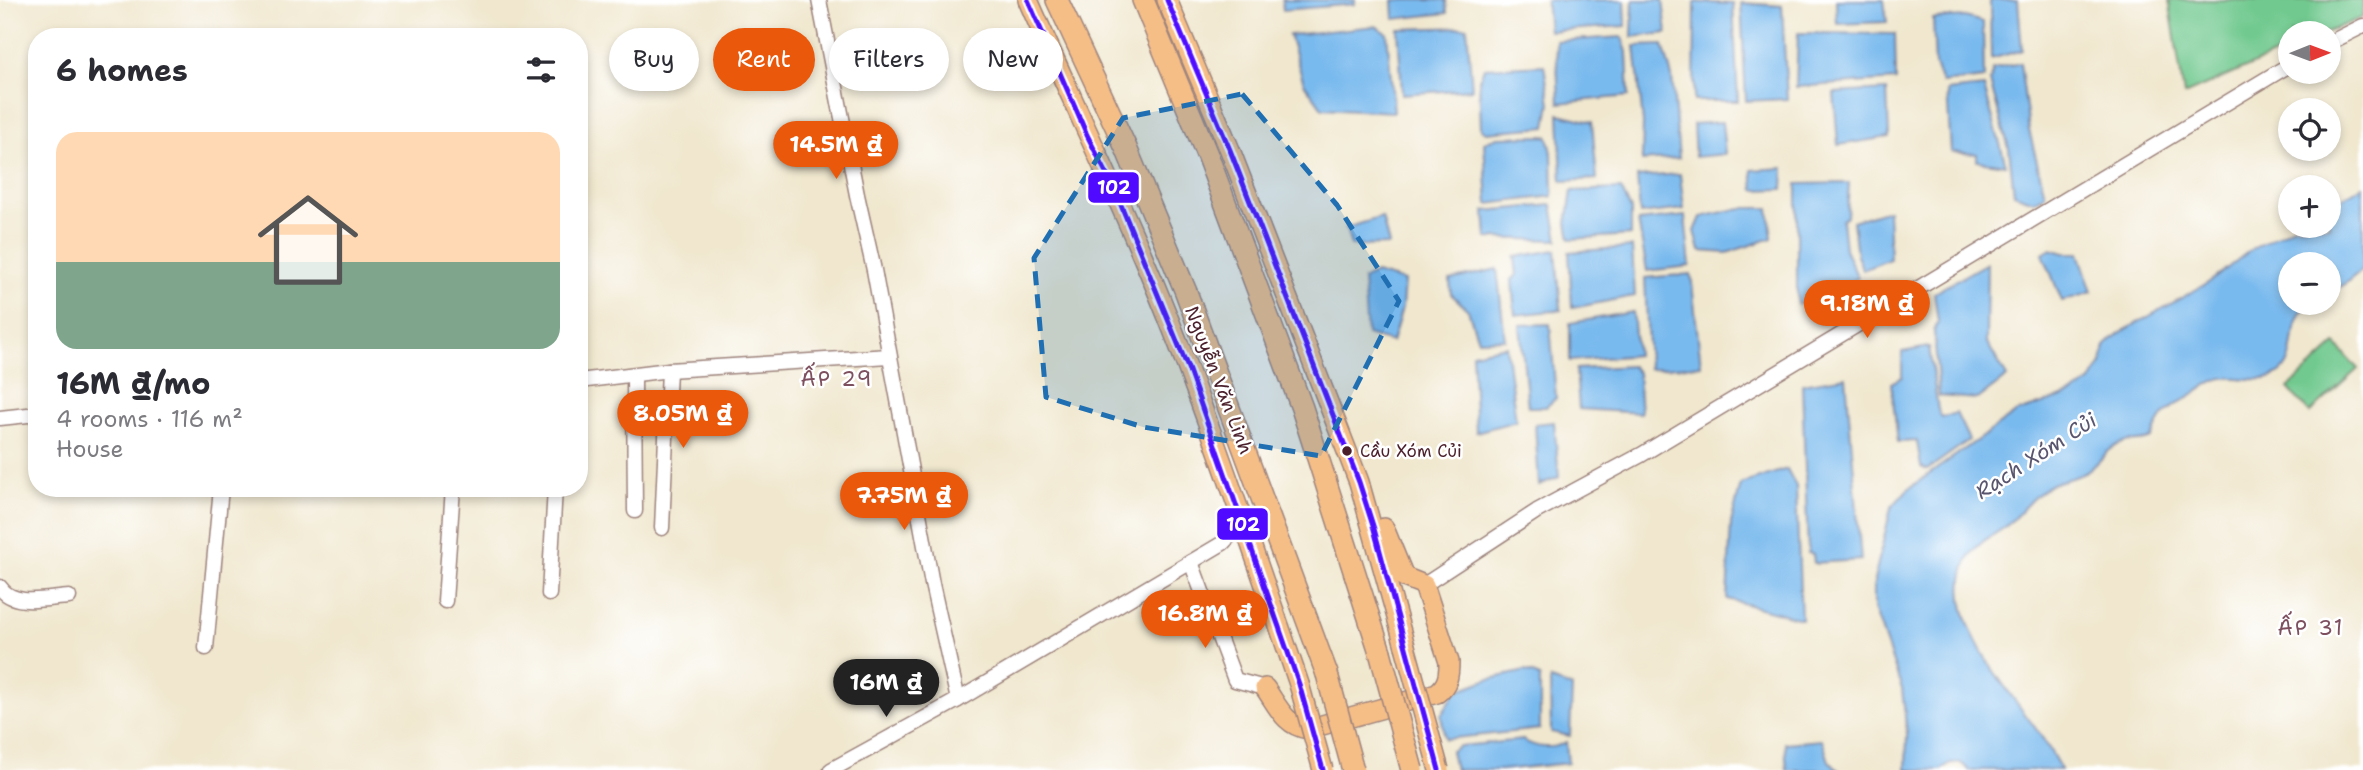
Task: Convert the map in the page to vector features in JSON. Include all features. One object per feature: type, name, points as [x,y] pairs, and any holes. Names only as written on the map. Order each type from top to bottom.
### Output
[{"type":"highway","name":"Nguyễn Văn Linh","points":[[1058,0],[1126,148],[1180,279],[1326,674],[1353,770]]},
{"type":"highway","points":[[1143,0],[1208,157],[1302,408],[1380,652],[1412,770]]},
{"type":"main road","name":"Nguyễn Văn Linh","points":[[1028,0],[1087,135],[1119,200],[1188,368],[1299,684],[1323,770]]},
{"type":"main road","points":[[1167,0],[1230,150],[1359,482],[1439,770]]},
{"type":"main road","points":[[1265,688],[1289,723],[1308,729],[1437,693],[1444,688],[1449,662],[1424,585],[1404,577],[1371,487],[1359,482]]},
{"type":"street","points":[[819,0],[874,270],[932,584],[958,700]]},
{"type":"street","points":[[2342,36],[2363,26]]},
{"type":"street","points":[[1424,585],[1537,512],[1641,455],[2278,72]]},
{"type":"street","points":[[588,380],[668,370],[889,356]]},
{"type":"street","points":[[662,528],[668,370]]},
{"type":"street","points":[[634,375],[635,511]]},
{"type":"street","points":[[0,418],[28,415]]},
{"type":"street","points":[[206,648],[219,497]]},
{"type":"street","points":[[445,601],[452,497]]},
{"type":"street","points":[[549,594],[554,497]]},
{"type":"street","points":[[831,770],[958,700],[1223,543],[1243,522]]},
{"type":"street","points":[[1223,543],[1253,551]]},
{"type":"street","points":[[1191,562],[1235,680],[1265,688]]},
{"type":"street","points":[[0,587],[7,595],[17,600],[69,597]]},
{"type":"highlighted area","points":[[1242,94],[1337,205],[1399,301],[1321,456],[1143,427],[1046,397],[1034,258],[1123,118]]},
{"type":"green space","points":[[2169,0],[2363,0],[2363,17],[2342,26],[2342,21],[2278,21],[2278,54],[2184,95]]},
{"type":"green space","points":[[2336,344],[2358,369],[2310,413],[2288,388]]},
{"type":"water","points":[[1282,0],[1355,0],[1355,4],[1283,10]]},
{"type":"water","points":[[1393,0],[1446,0],[1447,13],[1394,19]]},
{"type":"water","points":[[1546,0],[1625,0],[1626,26],[1549,31]]},
{"type":"water","points":[[1633,0],[1663,0],[1667,33],[1632,37]]},
{"type":"water","points":[[1836,0],[1884,0],[1887,22],[1837,24]]},
{"type":"water","points":[[1990,0],[2018,0],[2022,50],[1991,59]]},
{"type":"water","points":[[1695,2],[1733,4],[1738,101],[1694,101]]},
{"type":"water","points":[[1741,3],[1782,6],[1787,99],[1746,101]]},
{"type":"water","points":[[1965,17],[1983,22],[1984,78],[1942,83],[1935,65],[1933,19]]},
{"type":"water","points":[[1376,26],[1387,33],[1394,112],[1322,108],[1304,83],[1289,35]]},
{"type":"water","points":[[1467,27],[1472,89],[1402,94],[1398,29]]},
{"type":"water","points":[[1798,33],[1895,34],[1896,80],[1796,87]]},
{"type":"water","points":[[1622,37],[1627,52],[1629,96],[1559,103],[1556,41]]},
{"type":"water","points":[[1663,45],[1672,77],[1679,158],[1642,161],[1643,123],[1635,46]]},
{"type":"water","points":[[2020,63],[2029,130],[2045,194],[2034,201],[2014,194],[2009,149],[1990,82],[1993,69]]},
{"type":"water","points":[[1544,65],[1550,103],[1546,127],[1486,132],[1481,128],[1479,80],[1484,68]]},
{"type":"water","points":[[1984,87],[2006,165],[1977,161],[1977,154],[1951,152],[1947,91]]},
{"type":"water","points":[[1887,90],[1889,137],[1838,145],[1834,93]]},
{"type":"water","points":[[1559,114],[1592,122],[1597,179],[1562,181]]},
{"type":"water","points":[[1722,122],[1725,154],[1695,157],[1693,124]]},
{"type":"water","points":[[1548,136],[1552,153],[1553,196],[1488,204],[1484,143],[1497,137]]},
{"type":"water","points":[[1784,168],[1783,189],[1754,190],[1752,170]]},
{"type":"water","points":[[1680,174],[1684,209],[1640,214],[1637,177]]},
{"type":"water","points":[[1849,183],[1847,216],[1842,220],[1845,249],[1858,278],[1797,305],[1797,184]]},
{"type":"water","name":"Rạch Xóm Củi","points":[[2363,186],[2363,269],[2341,286],[2341,252],[2278,252],[2278,315],[2300,315],[2288,364],[2283,370],[2271,378],[2223,378],[2212,382],[2168,411],[2151,438],[2119,444],[2088,471],[2045,488],[2005,527],[1983,541],[1972,553],[1962,576],[1962,601],[1970,627],[1982,652],[2045,742],[2061,770],[1969,770],[1961,763],[1950,763],[1941,770],[1906,770],[1907,734],[1902,689],[1874,608],[1874,580],[1891,508],[1908,489],[2016,413],[2074,393],[2092,380],[2102,364],[2105,346],[2118,334],[2211,281],[2249,251],[2278,235],[2278,238],[2341,238],[2341,199]]},
{"type":"water","points":[[1621,189],[1631,210],[1631,235],[1570,239],[1567,223],[1572,191]]},
{"type":"water","points":[[1552,205],[1558,240],[1487,238],[1485,211]]},
{"type":"water","points":[[1741,208],[1769,208],[1772,238],[1727,253],[1700,251],[1695,231],[1701,217]]},
{"type":"water","points":[[1888,210],[1890,259],[1863,270],[1857,256],[1853,221]]},
{"type":"water","points":[[1685,216],[1690,266],[1647,271],[1638,221]]},
{"type":"water","points":[[1382,217],[1389,245],[1351,246],[1346,228]]},
{"type":"water","points":[[1632,247],[1635,296],[1572,308],[1569,252]]},
{"type":"water","points":[[2051,249],[2064,253],[2079,253],[2092,292],[2062,301],[2043,254]]},
{"type":"water","points":[[1556,250],[1561,310],[1515,315],[1512,280],[1517,275],[1515,257]]},
{"type":"water","points":[[1987,263],[1986,341],[2007,377],[1978,399],[1939,396],[1934,331],[1938,322],[1934,293]]},
{"type":"water","points":[[1497,269],[1505,339],[1478,340],[1468,310],[1451,294],[1450,280]]},
{"type":"water","points":[[1375,273],[1404,281],[1402,308],[1392,342],[1367,335],[1363,280]]},
{"type":"water","points":[[1691,274],[1701,365],[1649,369],[1645,278]]},
{"type":"water","points":[[1633,312],[1637,355],[1570,361],[1570,323]]},
{"type":"water","points":[[1550,324],[1556,398],[1546,407],[1528,407],[1520,325]]},
{"type":"water","points":[[1506,346],[1516,421],[1476,432],[1472,353]]},
{"type":"water","points":[[1929,347],[1938,410],[1942,418],[1956,413],[1969,440],[1927,470],[1921,467],[1917,441],[1898,442],[1891,383],[1902,377],[1902,352]]},
{"type":"water","points":[[1632,366],[1638,373],[1641,413],[1579,409],[1576,369]]},
{"type":"water","points":[[1846,377],[1861,560],[1814,563],[1813,554],[1808,553],[1802,384]]},
{"type":"water","points":[[1554,422],[1559,477],[1539,485],[1535,424]]},
{"type":"water","points":[[1787,469],[1796,486],[1801,619],[1727,599],[1731,523],[1741,484]]},
{"type":"water","points":[[1525,671],[1540,677],[1540,729],[1445,739],[1441,715],[1456,691],[1486,680]]},
{"type":"water","points":[[1550,680],[1572,687],[1570,736],[1551,732]]},
{"type":"water","points":[[1523,740],[1544,747],[1566,742],[1568,763],[1501,770],[1455,770],[1451,751],[1460,746]]},
{"type":"water","points":[[1822,740],[1829,761],[1838,770],[1787,770],[1785,743]]},
{"type":"transit line","name":"102","points":[[1028,0],[1087,135],[1114,188],[1188,368],[1299,684],[1323,770]]},
{"type":"transit line","name":"102","points":[[1167,0],[1230,150],[1359,482],[1439,770]]},
{"type":"place","name":"Cầu Xóm Củi","points":[[1347,451]]},
{"type":"district","name":"ẤP 29","points":[[837,379]]},
{"type":"district","name":"ẤP 31","points":[[2311,628]]}]
